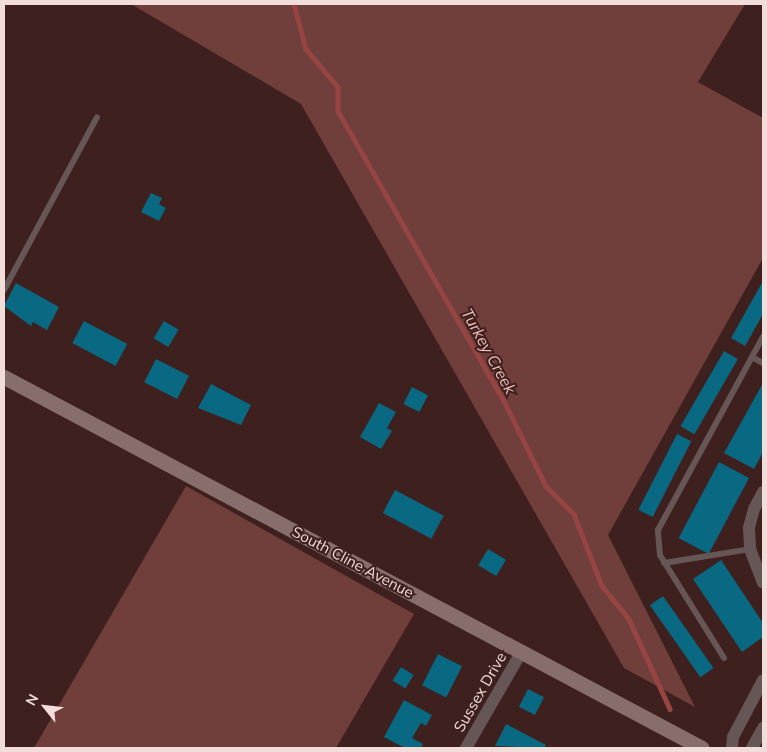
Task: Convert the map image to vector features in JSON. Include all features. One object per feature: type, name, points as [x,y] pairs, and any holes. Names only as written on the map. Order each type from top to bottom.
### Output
[{"type":"street","name":"South Cline Avenue","points":[[4,377],[702,748]]},
{"type":"street","points":[[763,492],[754,510],[749,528],[750,549],[763,583]]},
{"type":"street","name":"Sussex Drive","points":[[466,748],[522,651]]},
{"type":"street","points":[[732,748],[733,737],[763,680]]},
{"type":"street","points":[[752,748],[763,728]]},
{"type":"lane","points":[[4,290],[97,117]]},
{"type":"lane","points":[[724,658],[664,563],[657,546],[661,521],[763,337]]},
{"type":"lane","points":[[752,357],[763,363]]},
{"type":"lane","points":[[664,563],[750,549]]},
{"type":"shaded area","points":[[131,4],[745,4],[698,82],[763,118],[763,258],[608,535],[695,707],[624,668],[301,104]]},
{"type":"shaded area","points":[[186,486],[414,614],[336,748],[34,748]]},
{"type":"building","points":[[151,193],[162,198],[159,204],[166,208],[159,221],[141,212]]},
{"type":"building","points":[[763,281],[763,314],[745,346],[731,338]]},
{"type":"building","points":[[16,283],[59,307],[47,330],[33,322],[31,326],[4,306]]},
{"type":"building","points":[[84,321],[127,344],[116,366],[72,343]]},
{"type":"building","points":[[164,321],[179,330],[168,347],[154,338]]},
{"type":"building","points":[[724,351],[738,359],[694,434],[680,426]]},
{"type":"building","points":[[156,359],[189,376],[177,399],[144,382]]},
{"type":"building","points":[[763,383],[763,452],[754,469],[724,453]]},
{"type":"building","points":[[211,384],[251,405],[241,425],[198,408]]},
{"type":"building","points":[[412,387],[428,395],[419,412],[403,404]]},
{"type":"building","points":[[379,403],[396,412],[387,428],[392,431],[381,449],[360,437]]},
{"type":"building","points":[[677,434],[691,441],[653,517],[638,510]]},
{"type":"building","points":[[719,462],[749,478],[709,554],[679,538]]},
{"type":"building","points":[[395,490],[444,516],[431,539],[383,513]]},
{"type":"building","points":[[488,549],[506,560],[496,576],[478,565]]},
{"type":"building","points":[[721,560],[763,623],[763,637],[742,652],[693,579]]},
{"type":"building","points":[[663,596],[713,668],[700,677],[650,605]]},
{"type":"building","points":[[438,654],[462,666],[446,697],[422,685]]},
{"type":"building","points":[[401,667],[414,675],[405,689],[393,681]]},
{"type":"building","points":[[528,689],[544,697],[535,715],[519,707]]},
{"type":"building","points":[[404,700],[432,715],[426,726],[421,723],[412,738],[423,744],[421,748],[405,748],[384,737]]},
{"type":"building","points":[[506,724],[546,745],[544,748],[495,746]]},
{"type":"waterway","name":"Turkey Creek","points":[[294,4],[306,49],[338,87],[338,111],[502,397],[546,486],[574,514],[602,586],[629,619],[670,709]]}]
